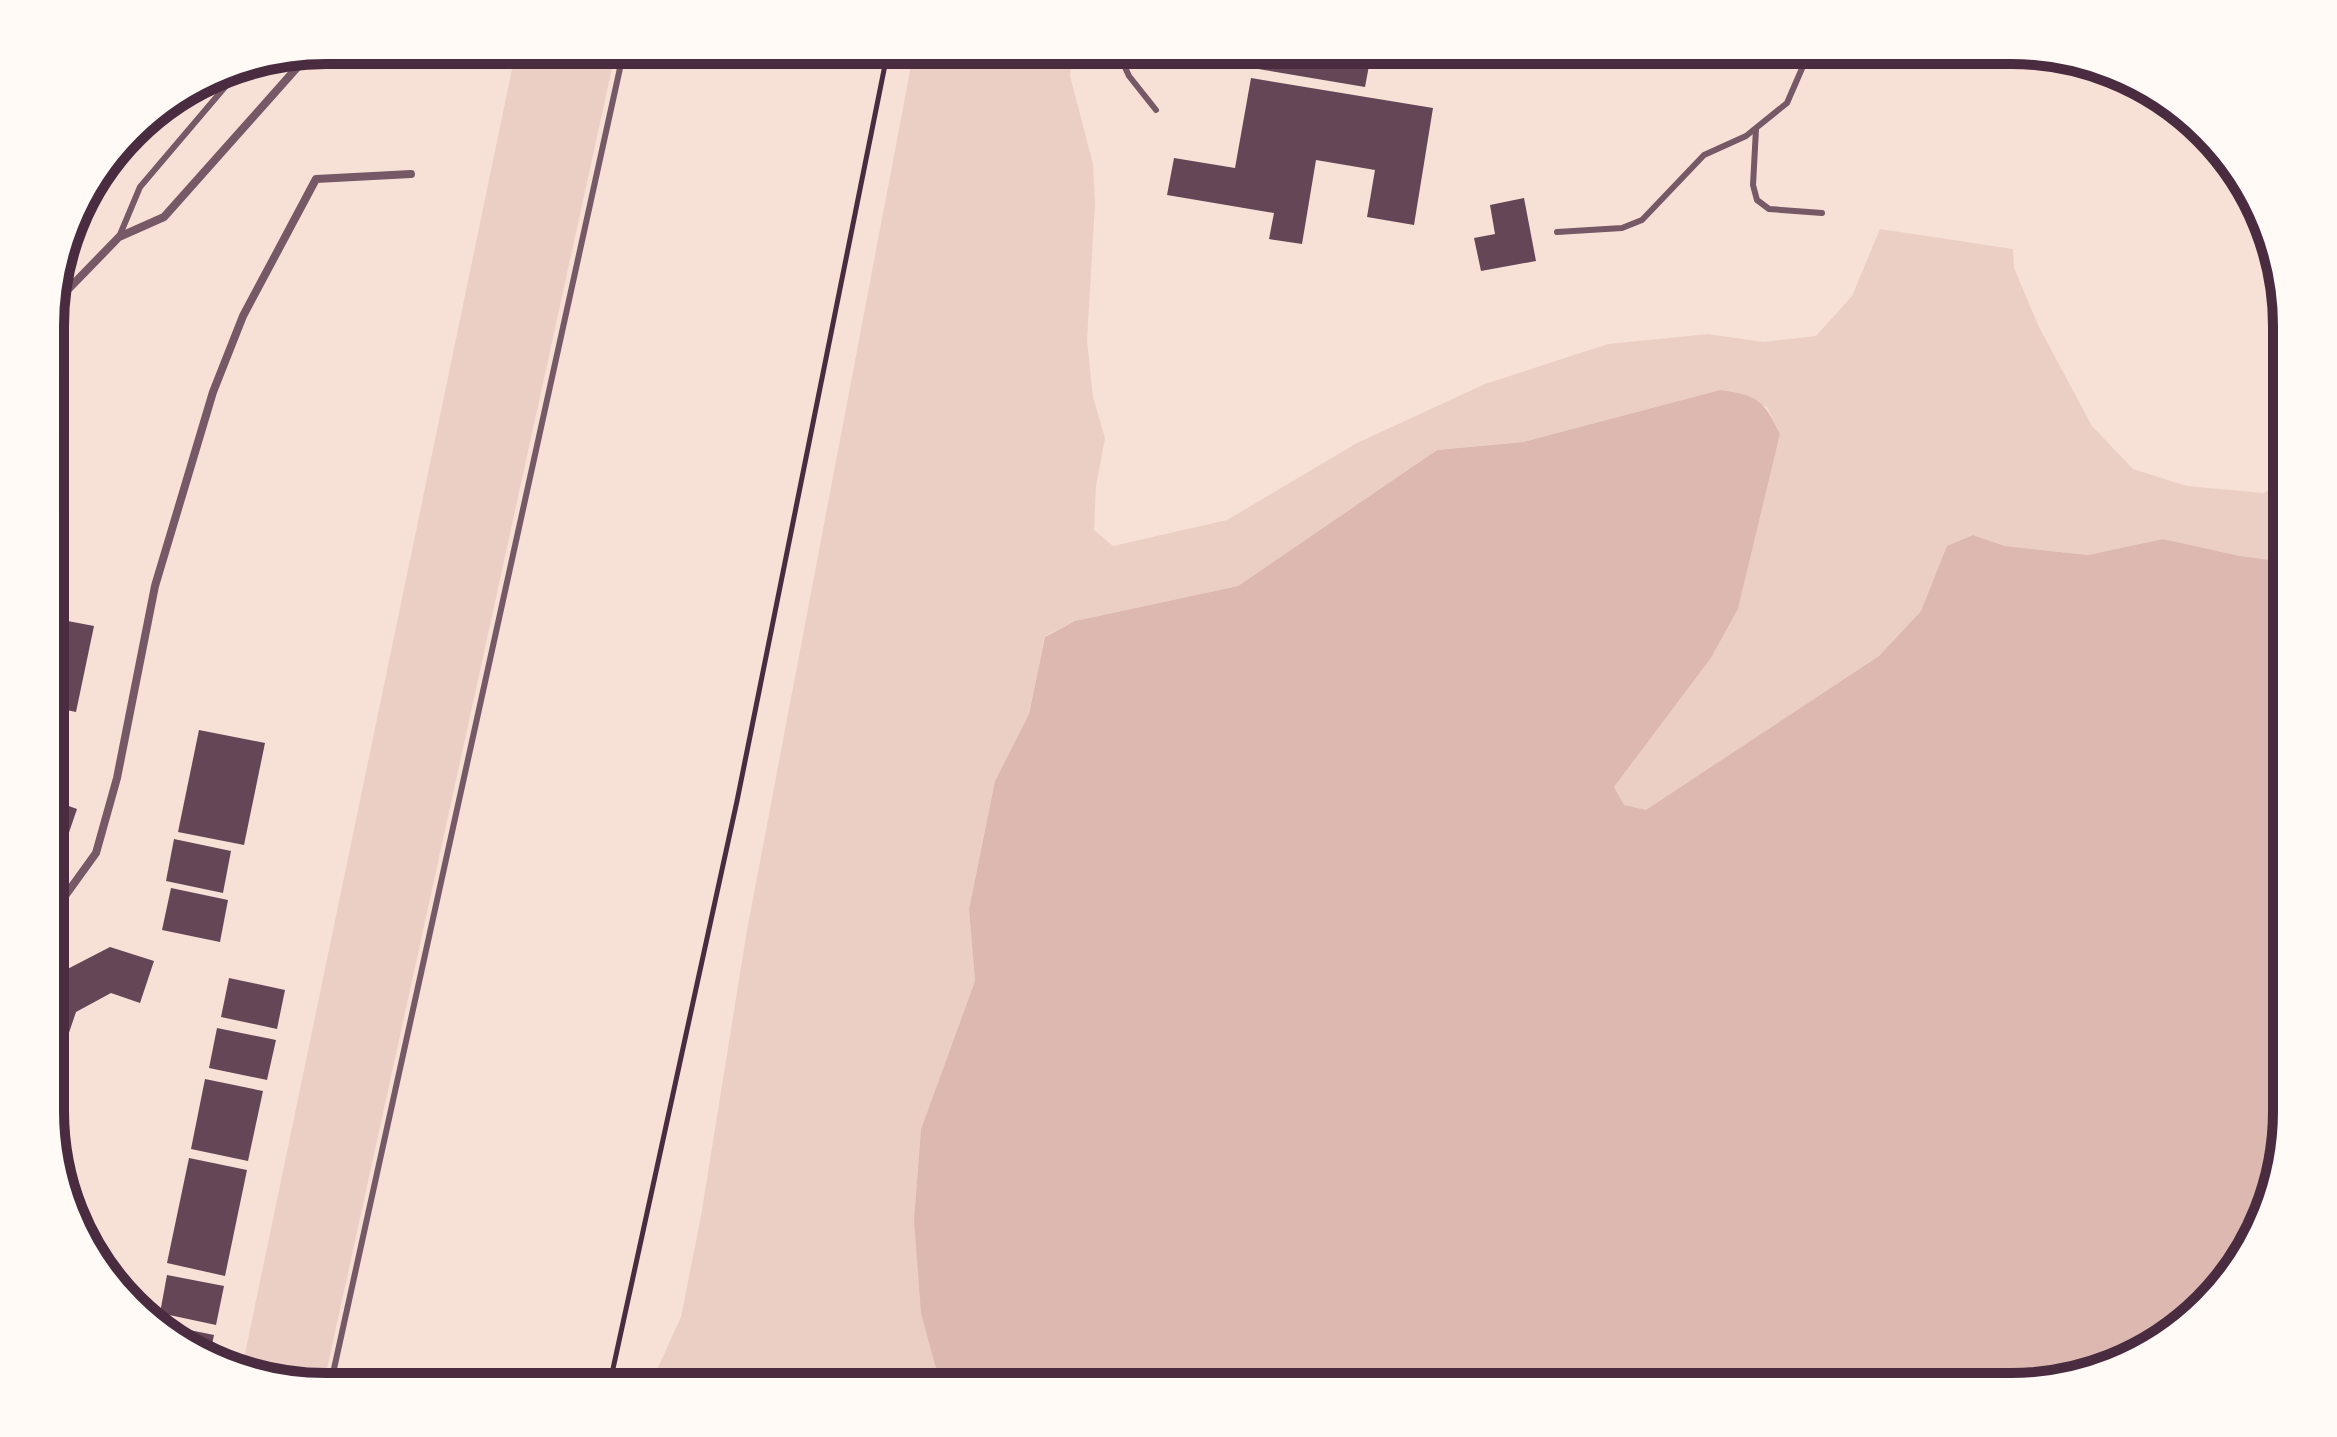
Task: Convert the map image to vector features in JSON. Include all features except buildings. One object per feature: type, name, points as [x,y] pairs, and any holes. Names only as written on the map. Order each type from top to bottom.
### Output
[{"type":"street","points":[[66,291],[119,237],[164,217],[299,66]]},
{"type":"street","points":[[64,897],[96,853],[117,778],[155,586],[213,392],[243,316],[316,179],[411,174]]},
{"type":"lane","points":[[333,1373],[621,64]]},
{"type":"lane","points":[[1123,64],[1129,76],[1156,110]]},
{"type":"lane","points":[[1557,232],[1622,228],[1642,220],[1704,155],[1746,136],[1787,103],[1804,64]]},
{"type":"lane","points":[[119,237],[140,187],[228,84]]},
{"type":"lane","points":[[1756,128],[1753,185],[1757,200],[1769,209],[1822,213]]},
{"type":"path","points":[[612,1373],[737,801],[885,64]]},
{"type":"shaded area","points":[[513,64],[613,64],[326,1373],[292,1371],[244,1359]]},
{"type":"shaded area","points":[[911,64],[1071,64],[1070,76],[1093,164],[1095,204],[1087,340],[1093,397],[1105,438],[1096,486],[1094,530],[1113,546],[1227,520],[1357,443],[1485,384],[1608,344],[1708,334],[1763,342],[1816,336],[1852,296],[1880,229],[2013,249],[2014,268],[2039,327],[2092,426],[2133,469],[2187,486],[2263,493],[2272,489],[2272,560],[2163,539],[2088,555],[2005,546],[1973,535],[1948,546],[1921,611],[1879,656],[1646,811],[1623,805],[1614,787],[1711,658],[1738,609],[1780,434],[1767,407],[1720,390],[1523,442],[1437,450],[1238,586],[1075,621],[1045,636],[1029,714],[995,781],[969,909],[975,981],[921,1129],[914,1219],[938,1373],[655,1373],[681,1317],[701,1216],[747,930]]},
{"type":"shaded area","points":[[1720,390],[1743,394],[1758,401],[1769,413],[1780,434],[1738,609],[1711,658],[1614,787],[1624,805],[1646,810],[1879,656],[1921,611],[1947,546],[1973,535],[2005,546],[2088,555],[2163,539],[2272,560],[2272,1128],[2264,1179],[2238,1242],[2219,1271],[2171,1319],[2111,1353],[2045,1371],[937,1373],[921,1313],[914,1219],[921,1129],[975,981],[969,909],[995,781],[1029,714],[1045,637],[1075,621],[1238,586],[1437,450],[1523,442]]}]
